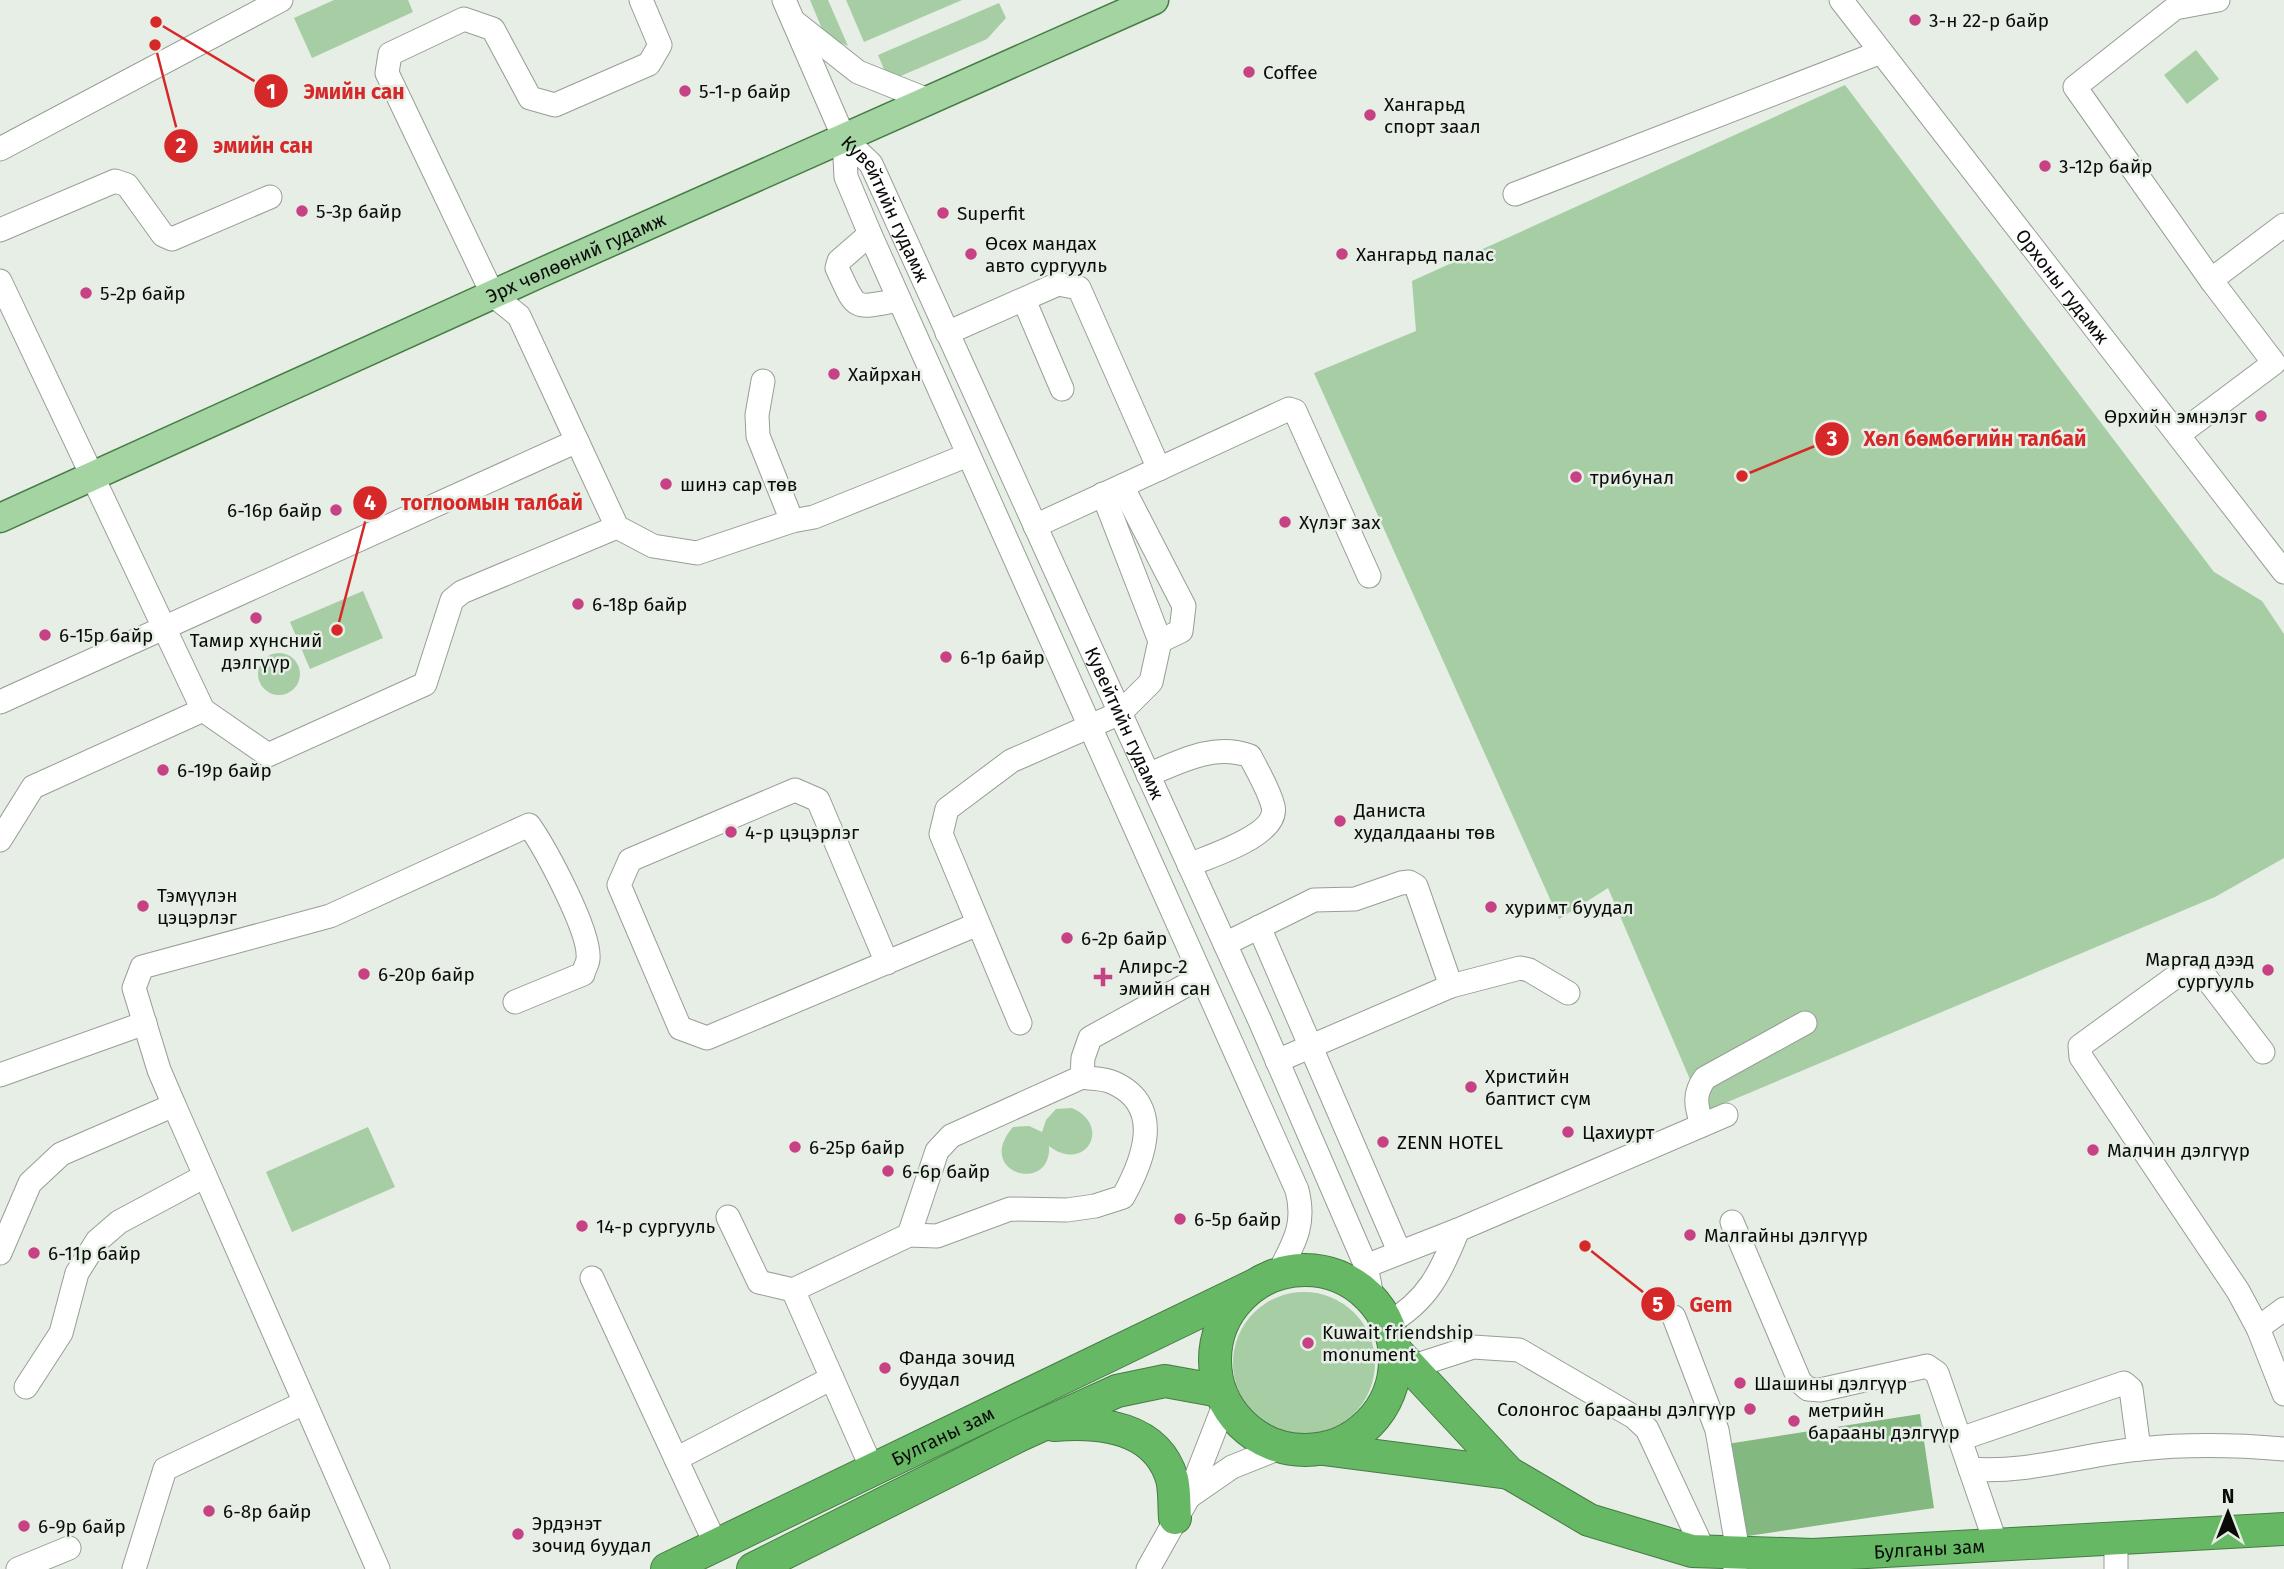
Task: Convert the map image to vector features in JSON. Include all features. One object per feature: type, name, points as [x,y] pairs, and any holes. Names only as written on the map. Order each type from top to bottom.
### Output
[{"type":"highway","points":[[1304,1270],[1329,1274],[1353,1284],[1391,1335],[1394,1372],[1389,1394],[1378,1413],[1363,1429],[1343,1442],[1322,1449],[1282,1447],[1259,1438],[1240,1423],[1223,1397],[1215,1367],[1216,1343],[1224,1321],[1237,1301],[1267,1279],[1304,1270]]},
{"type":"highway","name":"Булганы зам","points":[[667,1569],[1267,1279]]},
{"type":"highway","name":"Булганы зам","points":[[1391,1335],[1509,1473],[1589,1520],[1692,1551],[1704,1551],[1736,1561],[2116,1537],[2284,1530]]},
{"type":"highway","name":"Булганы зам","points":[[753,1569],[1117,1391],[1140,1384],[1165,1381],[1223,1397]]},
{"type":"highway","points":[[1042,1426],[1094,1424],[1117,1428],[1149,1442],[1164,1460],[1181,1508]]},
{"type":"highway","name":"Булганы зам","points":[[1322,1449],[1509,1473]]},
{"type":"main road","name":"Эрх чөлөөний гудамж","points":[[0,518],[1154,0]]},
{"type":"street","points":[[0,149],[281,0]]},
{"type":"street","points":[[641,0],[660,46],[649,64],[555,105],[530,98],[493,29],[464,19],[390,54],[387,73],[494,295],[519,316],[617,527],[653,546],[697,552],[792,521],[814,517],[968,455]]},
{"type":"street","name":"Орхоны гудамж","points":[[1841,0],[2284,572]]},
{"type":"street","points":[[2179,435],[2274,363],[2211,280],[2075,87],[2175,8],[2218,0]]},
{"type":"street","points":[[788,10],[858,72],[928,100]]},
{"type":"street","points":[[788,10],[844,138]]},
{"type":"street","points":[[1516,194],[1881,52]]},
{"type":"street","name":"Кувейтийн гудамж","points":[[844,138],[846,177],[870,234],[1297,1189],[1302,1210],[1298,1233],[1267,1279]]},
{"type":"street","name":"Кувейтийн гудамж","points":[[844,138],[871,164],[1277,1061],[1366,1266],[1391,1335]]},
{"type":"street","points":[[0,230],[115,181],[127,185],[163,235],[172,239],[270,197]]},
{"type":"street","points":[[2211,280],[2284,225]]},
{"type":"street","points":[[870,234],[839,261],[837,268],[853,303],[860,307],[899,300]]},
{"type":"street","points":[[0,281],[203,710],[268,755],[425,684],[452,600],[462,592],[617,527]]},
{"type":"street","points":[[947,333],[1058,284],[1079,288],[1159,469]]},
{"type":"street","points":[[1024,300],[1062,389]]},
{"type":"street","points":[[763,382],[757,415],[758,436],[792,521]]},
{"type":"street","points":[[1035,526],[1289,409],[1295,411],[1369,576]]},
{"type":"street","points":[[0,702],[578,441]]},
{"type":"street","points":[[1020,1023],[941,834],[947,809],[1011,761],[1120,713],[1150,682],[1160,641],[1112,490]]},
{"type":"street","points":[[1112,490],[1184,606],[1181,631],[1160,641]]},
{"type":"street","points":[[0,840],[33,787],[203,710]]},
{"type":"street","points":[[1148,775],[1201,753],[1234,750],[1250,756],[1274,808],[1271,822],[1260,834],[1189,866]]},
{"type":"street","points":[[887,963],[818,800],[795,790],[630,860],[619,885],[680,1028],[707,1038],[887,963],[978,924]]},
{"type":"street","points":[[378,1569],[159,1070],[134,988],[142,967],[330,916],[529,825],[544,845],[576,916],[589,957],[583,974],[514,1002]]},
{"type":"street","points":[[1225,944],[1314,900],[1355,899],[1409,882],[1416,886],[1451,986]]},
{"type":"street","points":[[1259,927],[1399,1251]]},
{"type":"street","points":[[1277,1061],[1451,986],[1520,968],[1530,970],[1568,993]]},
{"type":"street","points":[[2263,1052],[2204,975],[2194,971],[2182,972],[2080,1046],[2081,1057],[2238,1291],[2258,1328],[2284,1394]]},
{"type":"street","points":[[1082,1077],[1083,1058],[1090,1038],[1201,976]]},
{"type":"street","points":[[0,1075],[145,1023]]},
{"type":"street","points":[[1702,1125],[1696,1104],[1697,1089],[1705,1078],[1805,1023]]},
{"type":"street","points":[[728,1217],[759,1282],[793,1290],[909,1235],[937,1236],[1010,1209],[1067,1210],[1095,1206],[1123,1197],[1137,1171],[1148,1128],[1134,1097],[1114,1082],[1082,1077],[951,1136],[937,1151],[909,1235]]},
{"type":"street","points":[[0,1253],[30,1183],[61,1154],[174,1105]]},
{"type":"street","points":[[1366,1266],[1458,1230],[1726,1115]]},
{"type":"street","points":[[26,1387],[61,1333],[77,1273],[97,1241],[119,1222],[205,1176]]},
{"type":"street","points":[[1732,1222],[1800,1382],[1808,1389],[1819,1390],[1927,1366],[1937,1373],[1996,1544]]},
{"type":"street","points":[[1458,1230],[1444,1264],[1423,1297],[1391,1335],[1473,1348],[1519,1350],[1634,1417],[1647,1429],[1704,1551]]},
{"type":"street","points":[[592,1278],[716,1545]]},
{"type":"street","points":[[793,1290],[873,1471]]},
{"type":"street","points":[[2258,1328],[2284,1309]]},
{"type":"street","points":[[1674,1317],[1717,1430],[1736,1561]]},
{"type":"street","points":[[676,1459],[832,1378]]},
{"type":"street","points":[[1960,1438],[2124,1383],[2131,1389],[2139,1449]]},
{"type":"street","points":[[1148,1569],[1181,1508],[1223,1397]]},
{"type":"street","points":[[134,1569],[165,1469],[304,1403]]},
{"type":"street","points":[[1970,1469],[2072,1461],[2139,1449],[2250,1446],[2284,1449]]},
{"type":"street","points":[[1181,1508],[1232,1467],[1282,1447]]},
{"type":"street","points":[[2116,1537],[2116,1569]]},
{"type":"street","points":[[18,1569],[69,1548]]},
{"type":"green space","points":[[334,0],[408,0],[413,12],[312,58],[294,18]]},
{"type":"green space","points":[[810,0],[828,0],[848,46],[825,36]]},
{"type":"green space","points":[[846,0],[962,0],[864,42]]},
{"type":"green space","points":[[999,3],[1006,18],[987,39],[889,81],[878,55]]},
{"type":"green space","points":[[2196,50],[2219,79],[2187,104],[2164,75]]},
{"type":"green space","points":[[1845,85],[2214,572],[2262,601],[2284,634],[2284,858],[2215,897],[1704,1112],[1608,888],[1559,919],[1314,373],[1416,331],[1412,281]]},
{"type":"green space","points":[[363,591],[383,638],[310,669],[290,622]]},
{"type":"green space","points":[[279,653],[294,659],[300,674],[294,689],[279,695],[264,689],[258,674],[264,659]]},
{"type":"green space","points":[[1072,1108],[1091,1125],[1092,1135],[1083,1151],[1074,1154],[1062,1153],[1049,1146],[1047,1161],[1039,1170],[1028,1174],[1017,1172],[1008,1166],[1002,1156],[1003,1143],[1013,1127],[1029,1126],[1042,1132],[1046,1120],[1056,1109]]},
{"type":"green space","points":[[368,1127],[395,1187],[292,1232],[266,1172]]},
{"type":"green space","points":[[1304,1292],[1331,1297],[1354,1313],[1370,1336],[1375,1363],[1370,1390],[1354,1413],[1331,1429],[1304,1434],[1277,1429],[1254,1413],[1238,1390],[1233,1363],[1238,1336],[1254,1313],[1277,1297]]},
{"type":"green space","points":[[1920,1414],[1934,1508],[1741,1537],[1727,1444]]},
{"type":"place","name":"3-н 22-р байр","points":[[1915,20]]},
{"type":"place","name":"Эмийн сан","points":[[156,22]]},
{"type":"place","name":"эмийн сан","points":[[155,45]]},
{"type":"place","name":"Coffee","points":[[1249,72]]},
{"type":"place","name":"5-1-р байр","points":[[685,91]]},
{"type":"place","name":"Хангарьд спорт заал","points":[[1370,115]]},
{"type":"place","name":"3-12р байр","points":[[2045,166]]},
{"type":"place","name":"5-3р байр","points":[[302,211]]},
{"type":"place","name":"Superfit","points":[[943,213]]},
{"type":"place","name":"Өсөх мандах авто сургууль","points":[[971,254]]},
{"type":"place","name":"Хангарьд палас","points":[[1342,254]]},
{"type":"place","name":"5-2р байр","points":[[86,293]]},
{"type":"place","name":"Хайрхан","points":[[834,374]]},
{"type":"place","name":"Өрхийн эмнэлэг","points":[[2261,416]]},
{"type":"place","name":"Хөл бөмбөгийн талбай","points":[[1742,476]]},
{"type":"place","name":"трибунал","points":[[1576,477]]},
{"type":"place","name":"шинэ сар төв","points":[[666,484]]},
{"type":"place","name":"6-16р байр","points":[[336,510]]},
{"type":"place","name":"Хүлэг зах","points":[[1285,522]]},
{"type":"place","name":"6-18р байр","points":[[578,604]]},
{"type":"place","name":"Тамир хүнсний дэлгүүр","points":[[256,618]]},
{"type":"place","name":"тоглоомын талбай","points":[[337,630]]},
{"type":"place","name":"6-15р байр","points":[[45,635]]},
{"type":"place","name":"6-1р байр","points":[[946,657]]},
{"type":"place","name":"6-19р байр","points":[[163,770]]},
{"type":"place","name":"Даниста худалдааны төв","points":[[1340,821]]},
{"type":"place","name":"4-р цэцэрлэг","points":[[731,832]]},
{"type":"place","name":"Тэмүүлэн цэцэрлэг","points":[[143,906]]},
{"type":"place","name":"хуримт буудал","points":[[1491,907]]},
{"type":"place","name":"6-2р байр","points":[[1067,938]]},
{"type":"place","name":"Маргад дээд сургууль","points":[[2268,970]]},
{"type":"place","name":"6-20р байр","points":[[364,974]]},
{"type":"place","name":"Aлирс-2 эмийн сан","points":[[1103,977]]},
{"type":"place","name":"Христийн баптист сүм","points":[[1471,1087]]},
{"type":"place","name":"Цахиурт","points":[[1568,1132]]},
{"type":"place","name":"ZENN HOTEL","points":[[1383,1142]]},
{"type":"place","name":"6-25р байр","points":[[795,1147]]},
{"type":"place","name":"Малчин дэлгүүр","points":[[2093,1150]]},
{"type":"place","name":"6-6р байр","points":[[888,1171]]},
{"type":"place","name":"6-5р байр","points":[[1180,1219]]},
{"type":"place","name":"14-р сургууль","points":[[582,1226]]},
{"type":"place","name":"Малгайны дэлгүүр","points":[[1690,1235]]},
{"type":"place","name":"Gem","points":[[1585,1246]]},
{"type":"place","name":"6-11р байр","points":[[34,1253]]},
{"type":"place","name":"Kuwait friendship monument","points":[[1308,1343]]},
{"type":"place","name":"Фанда зочид буудал","points":[[885,1368]]},
{"type":"place","name":"Шашины дэлгүүр","points":[[1740,1383]]},
{"type":"place","name":"Солонгос барааны дэлгүүр","points":[[1750,1409]]},
{"type":"place","name":"метрийн барааны дэлгүүр","points":[[1794,1421]]},
{"type":"place","name":"6-8р байр","points":[[209,1511]]},
{"type":"place","name":"6-9р байр","points":[[24,1526]]},
{"type":"place","name":"Эрдэнэт зочид буудал","points":[[518,1534]]}]
